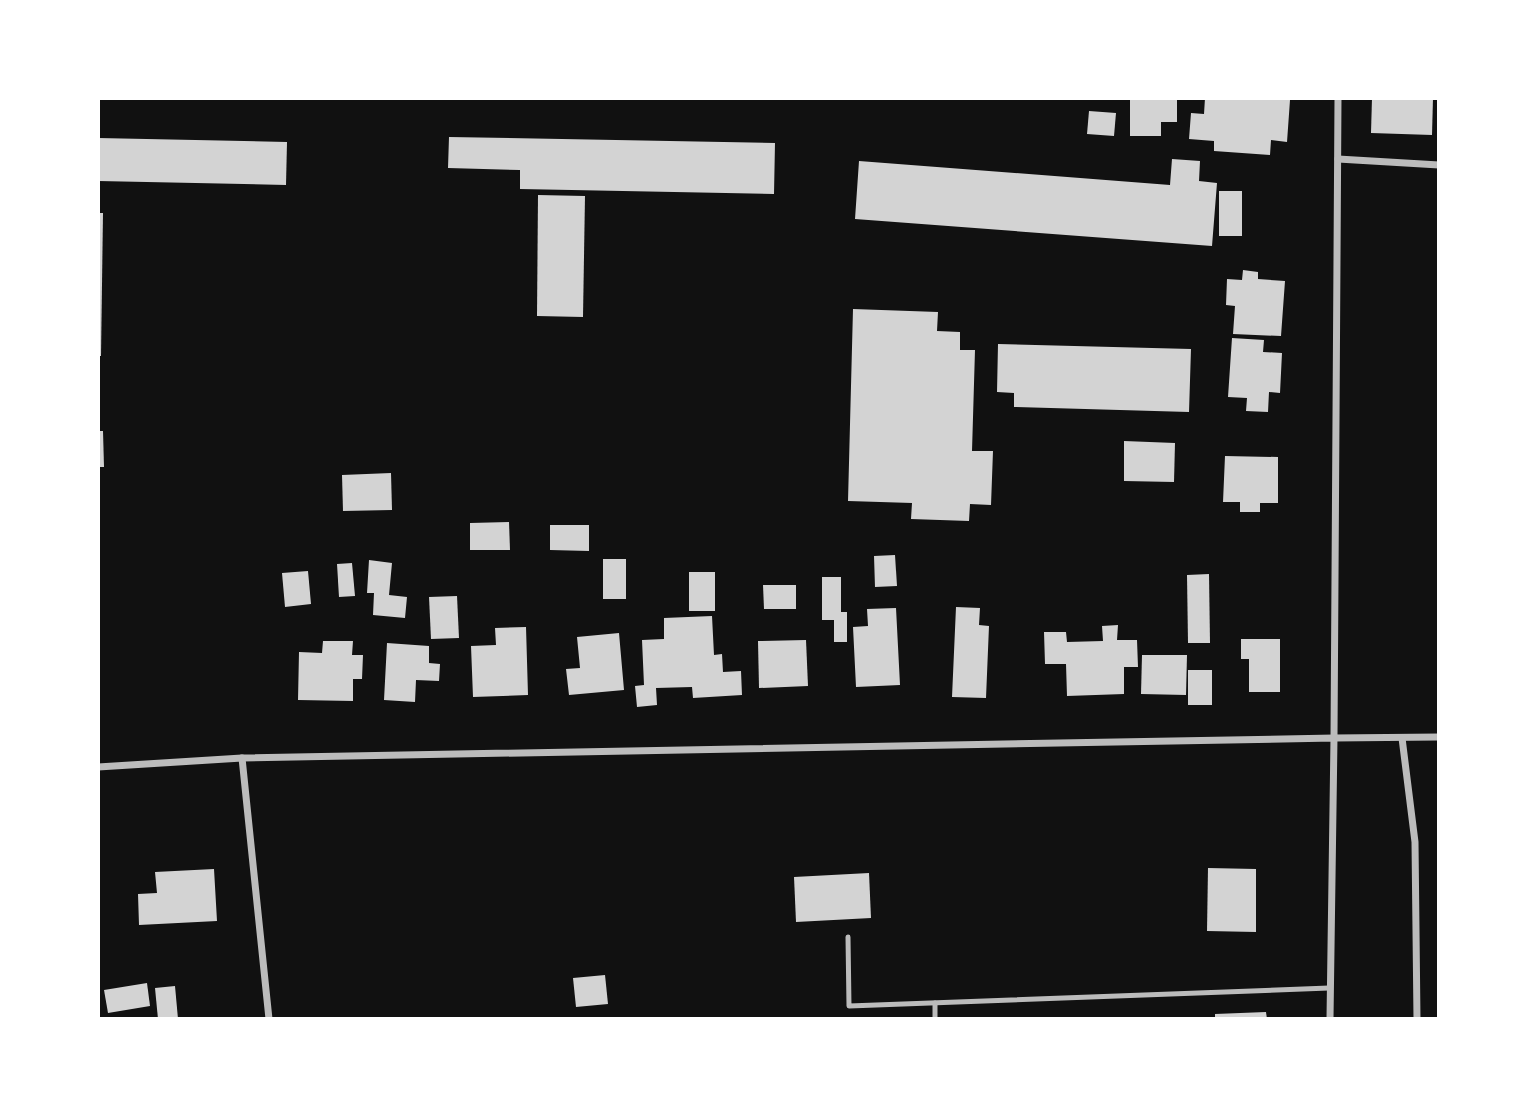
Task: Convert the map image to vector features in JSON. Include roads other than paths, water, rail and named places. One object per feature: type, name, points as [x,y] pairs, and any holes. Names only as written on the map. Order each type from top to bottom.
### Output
[{"type":"street","points":[[1330,1019],[1338,98]]},
{"type":"street","points":[[1338,159],[1439,165]]},
{"type":"street","points":[[98,766],[242,758],[1439,737]]},
{"type":"street","points":[[1402,738],[1415,842],[1418,1019]]},
{"type":"street","points":[[242,758],[269,1019]]},
{"type":"lane","points":[[848,937],[849,1006],[1329,988]]},
{"type":"lane","points":[[935,1003],[935,1019]]}]
